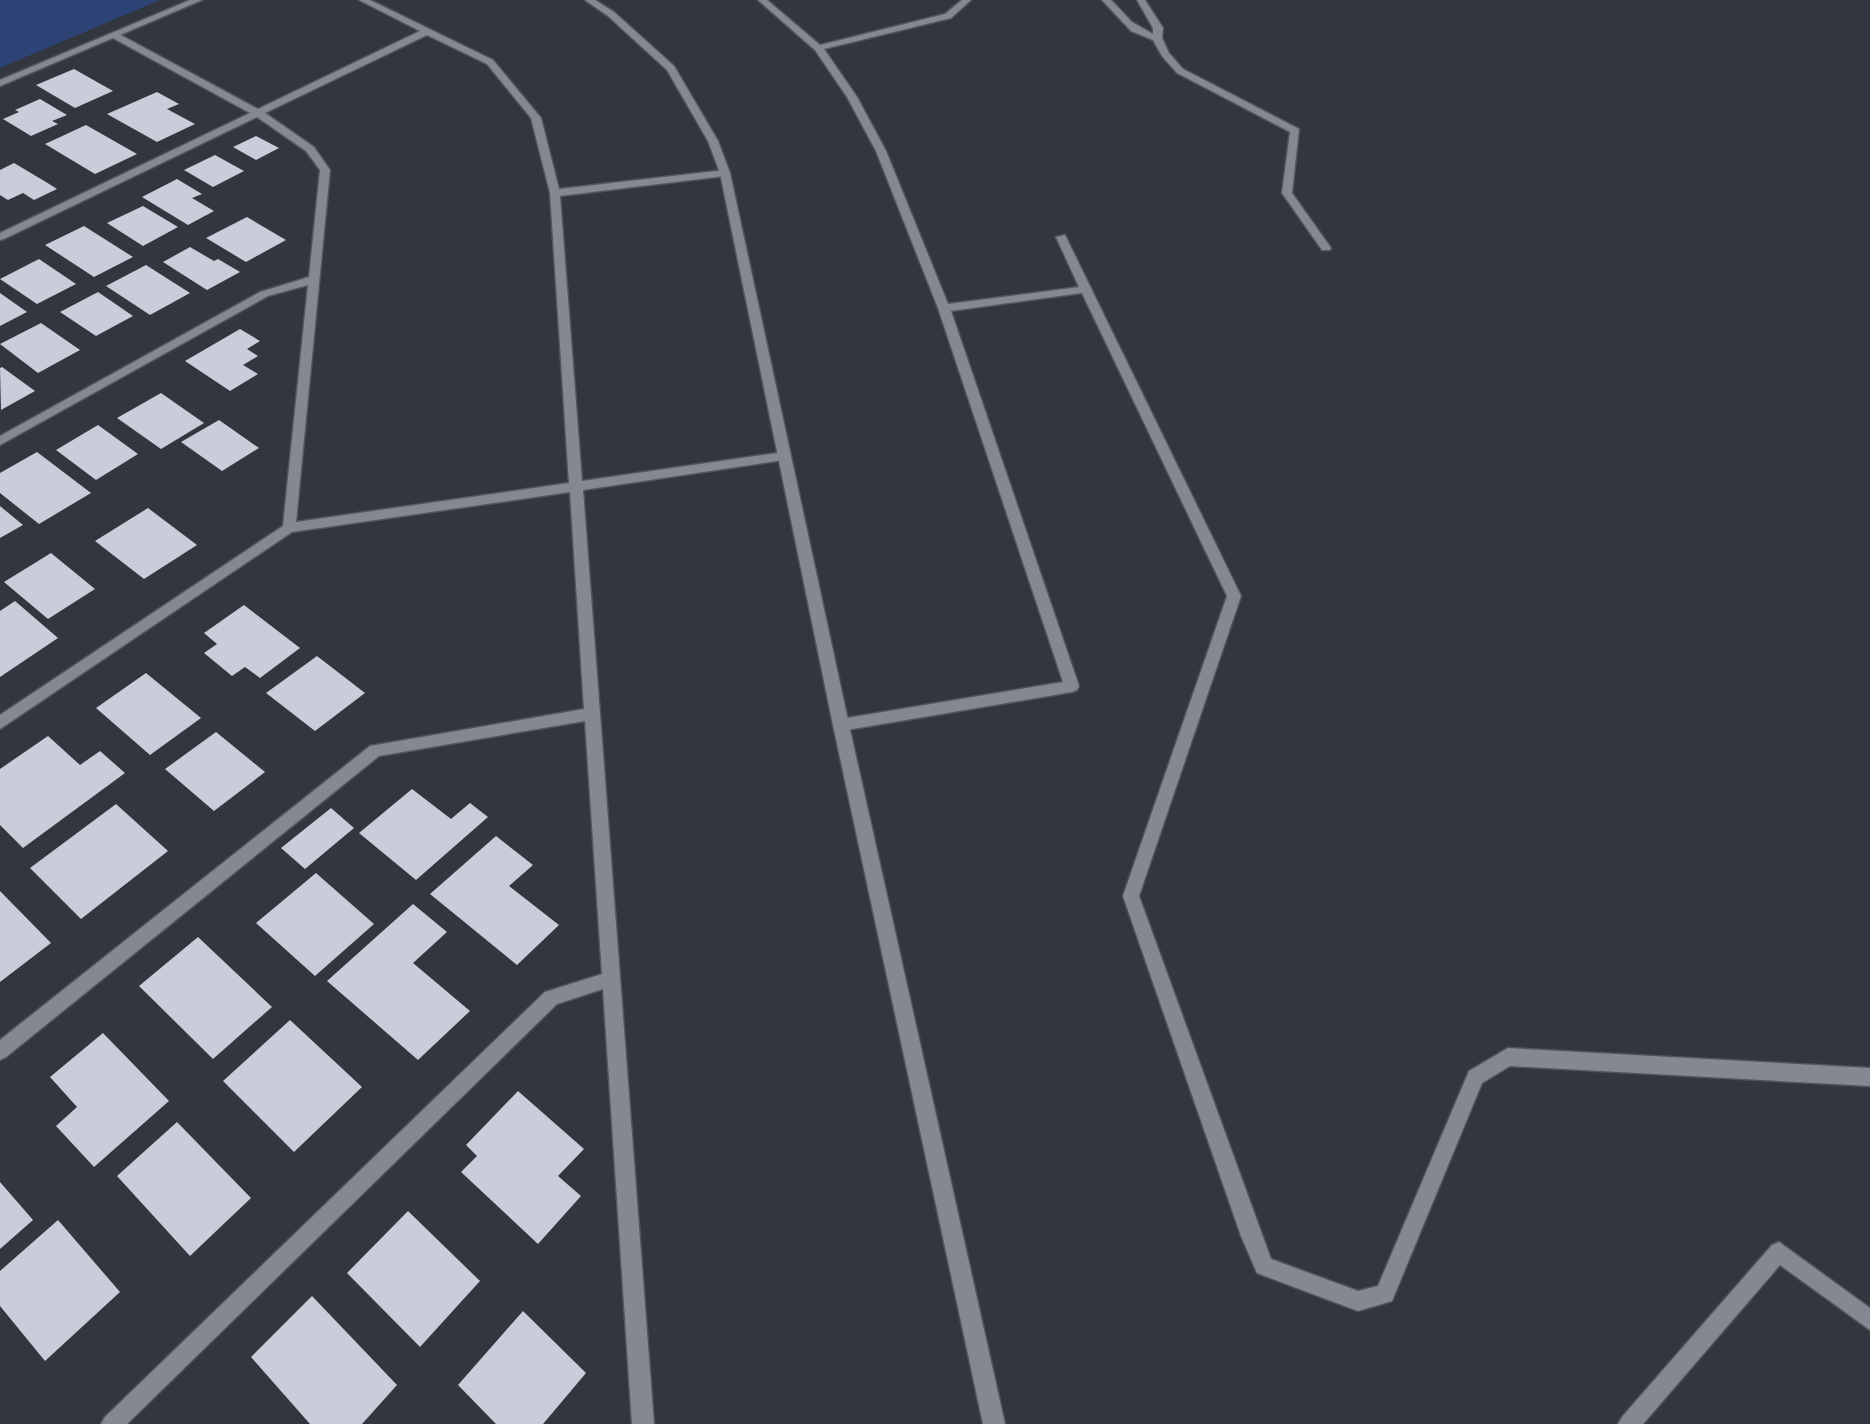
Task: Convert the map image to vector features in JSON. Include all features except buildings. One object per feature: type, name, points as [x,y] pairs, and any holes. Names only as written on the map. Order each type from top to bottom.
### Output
[{"type":"street","points":[[0,83],[198,0]]},
{"type":"street","points":[[363,0],[490,62],[512,85],[536,118],[555,193],[643,1424]]},
{"type":"street","points":[[589,0],[611,14],[671,68],[713,141],[725,173],[841,725],[994,1424]]},
{"type":"street","points":[[762,0],[818,48],[852,97],[881,151],[945,308],[1072,686],[841,725]]},
{"type":"street","points":[[818,48],[948,16],[967,0]]},
{"type":"street","points":[[1106,0],[1134,31],[1144,36],[1157,38]]},
{"type":"street","points":[[1142,0],[1158,28],[1157,38],[1165,54],[1180,71],[1296,131],[1287,193],[1326,248]]},
{"type":"street","points":[[0,237],[428,32]]},
{"type":"street","points":[[114,35],[258,113],[310,149],[325,170],[312,280],[289,528]]},
{"type":"street","points":[[555,193],[725,173]]},
{"type":"street","points":[[1061,237],[1234,596],[1131,896],[1251,1236],[1264,1266],[1358,1301],[1385,1294],[1475,1077],[1508,1057],[1870,1077]]},
{"type":"street","points":[[0,441],[264,294],[312,280]]},
{"type":"street","points":[[945,308],[1087,289]]},
{"type":"street","points":[[0,723],[289,528],[784,456]]},
{"type":"street","points":[[0,1051],[375,750],[592,714]]},
{"type":"street","points":[[112,1424],[550,998],[610,979]]},
{"type":"street","points":[[1629,1424],[1779,1252],[1870,1320]]},
{"type":"shaded area","points":[[0,0],[160,0],[0,68]]}]
